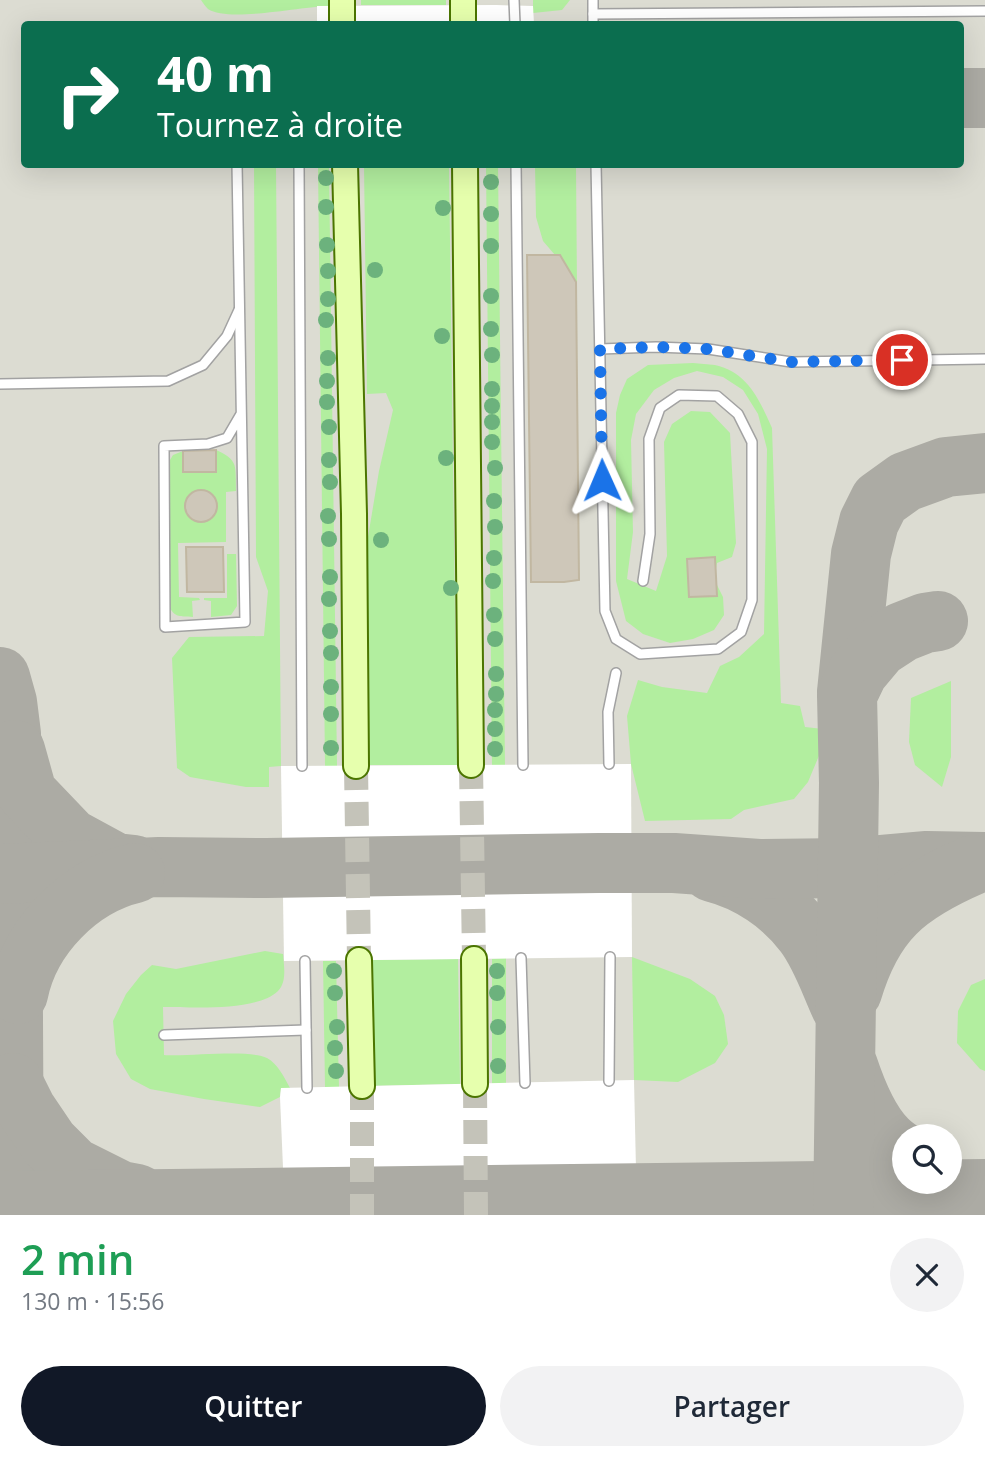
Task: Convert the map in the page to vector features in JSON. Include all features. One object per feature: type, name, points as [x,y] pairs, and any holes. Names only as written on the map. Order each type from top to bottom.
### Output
[{"type":"main road","points":[[342,0],[342,21]]},
{"type":"main road","points":[[463,0],[463,21]]},
{"type":"main road","points":[[345,168],[354,514],[356,766]]},
{"type":"main road","points":[[465,168],[471,765]]},
{"type":"main road","points":[[474,959],[475,1084]]},
{"type":"main road","points":[[359,960],[362,1086]]},
{"type":"lane","points":[[514,0],[515,21]]},
{"type":"lane","points":[[593,0],[593,19],[985,11]]},
{"type":"lane","points":[[237,168],[242,414],[245,622],[165,627],[164,446],[208,444],[227,438],[242,414]]},
{"type":"lane","points":[[299,168],[302,766]]},
{"type":"lane","points":[[516,168],[523,765]]},
{"type":"lane","points":[[596,168],[605,611],[616,639],[640,654],[718,649],[741,632],[752,600],[752,442],[738,414],[717,396],[679,395],[660,408],[649,439],[650,534],[643,581]]},
{"type":"lane","points":[[0,384],[168,381],[203,365],[226,336],[240,309]]},
{"type":"lane","points":[[600,349],[708,349],[791,362],[985,359]]},
{"type":"lane","points":[[609,764],[608,712],[616,673]]},
{"type":"lane","points":[[610,957],[610,1081]]},
{"type":"lane","points":[[521,958],[525,1083]]},
{"type":"lane","points":[[305,961],[307,1088]]},
{"type":"lane","points":[[164,1035],[306,1030]]},
{"type":"shaded area","points":[[0,0],[985,0],[985,1215],[0,1215]]},
{"type":"green space","points":[[201,0],[330,0],[330,6],[232,14],[208,9]]},
{"type":"green space","points":[[361,0],[446,0],[446,5],[361,5]]},
{"type":"green space","points":[[533,0],[570,0],[562,10],[533,13]]},
{"type":"green space","points":[[254,168],[276,168],[281,766],[269,767],[269,787],[246,787],[190,777],[177,768],[172,658],[189,637],[264,636],[268,591],[256,557]]},
{"type":"green space","points":[[318,168],[329,168],[337,766],[325,766]]},
{"type":"green space","points":[[364,168],[449,168],[457,765],[368,765],[366,549],[379,471],[393,410],[386,393],[367,394]]},
{"type":"green space","points":[[486,168],[498,168],[505,765],[492,765]]},
{"type":"green space","points":[[535,168],[576,168],[577,289],[543,241],[536,217]]},
{"type":"green space","points":[[648,365],[715,365],[736,374],[757,398],[772,428],[781,703],[800,706],[805,727],[823,729],[823,746],[808,782],[794,799],[744,810],[731,819],[645,821],[631,764],[627,716],[638,680],[662,687],[707,693],[720,666],[739,657],[764,634],[767,449],[758,414],[743,390],[723,377],[697,371],[674,378],[654,390],[636,414],[631,440],[633,532],[627,579],[656,591],[667,556],[664,442],[672,424],[691,411],[710,412],[730,433],[736,543],[732,557],[717,563],[714,579],[723,597],[724,615],[714,630],[693,639],[670,643],[643,634],[626,621],[616,581],[616,413],[620,395],[627,379]]},
{"type":"green space","points":[[216,450],[233,461],[236,471],[236,491],[226,492],[226,542],[178,543],[179,597],[200,600],[192,601],[193,617],[181,616],[172,612],[168,604],[167,465],[173,455],[183,451],[184,472],[216,472]]},
{"type":"green space","points":[[227,554],[236,554],[237,606],[231,615],[211,617],[211,601],[204,598],[227,598]]},
{"type":"green space","points":[[951,681],[951,757],[942,787],[915,765],[909,742],[911,698]]},
{"type":"green space","points":[[265,951],[283,954],[284,979],[278,991],[268,998],[240,1005],[163,1007],[164,1055],[258,1055],[274,1064],[290,1088],[281,1088],[280,1097],[260,1107],[150,1089],[131,1079],[116,1054],[113,1021],[126,994],[141,975],[152,965],[176,969]]},
{"type":"green space","points":[[632,957],[690,979],[715,996],[724,1015],[728,1044],[715,1063],[678,1082],[634,1080]]},
{"type":"green space","points":[[506,958],[506,1083],[492,1084],[492,959]]},
{"type":"green space","points":[[458,959],[460,1084],[369,1086],[367,960]]},
{"type":"green space","points":[[323,961],[336,961],[339,1087],[325,1087]]},
{"type":"green space","points":[[985,979],[985,1071],[980,1069],[957,1043],[958,1011],[971,985]]},
{"type":"pier","points":[[317,6],[533,6],[534,21],[317,21]]},
{"type":"pier","points":[[631,764],[632,957],[284,961],[281,766]]},
{"type":"pier","points":[[634,1080],[637,1215],[285,1215],[281,1088]]},
{"type":"building","points":[[527,255],[560,255],[576,282],[579,580],[531,582]]},
{"type":"building","points":[[216,450],[216,472],[183,472],[183,451]]},
{"type":"building","points":[[201,490],[212,495],[217,506],[212,517],[201,522],[190,517],[185,506],[190,495]]},
{"type":"building","points":[[186,547],[223,547],[224,592],[187,592]]},
{"type":"building","points":[[715,557],[717,596],[689,597],[687,559]]},
{"type":"taxiway","points":[[964,98],[985,98]]},
{"type":"taxiway","points":[[847,692],[861,554],[869,522],[880,500],[905,482],[946,467],[985,463]]},
{"type":"taxiway","points":[[843,1215],[849,783],[847,695],[858,672],[879,647],[902,632],[938,621]]},
{"type":"taxiway","points":[[0,677],[7,702],[11,734],[13,1021]]},
{"type":"taxiway","points":[[15,750],[27,793],[70,838],[116,863],[134,865]]},
{"type":"taxiway","points":[[0,874],[159,867],[674,863],[759,869],[848,868],[927,861],[985,862]]},
{"type":"taxiway","points":[[852,992],[870,946],[895,913],[929,887],[973,865]]},
{"type":"taxiway","points":[[712,872],[739,881],[764,895],[796,923],[816,951],[841,1007]]},
{"type":"taxiway","points":[[18,994],[33,953],[60,917],[95,889],[135,873]]},
{"type":"taxiway","points":[[4,982],[13,1021],[14,1215]]},
{"type":"taxiway","points":[[848,1066],[874,1124],[892,1144]]},
{"type":"taxiway","points":[[13,1083],[26,1109],[49,1143],[73,1167],[121,1191],[137,1194]]},
{"type":"taxiway","points":[[0,1201],[985,1189]]},
{"type":"tunnel","points":[[471,765],[474,959]]},
{"type":"tunnel","points":[[356,766],[359,960]]},
{"type":"tunnel","points":[[475,1084],[476,1215]]},
{"type":"tunnel","points":[[362,1086],[362,1215]]},
{"type":"route","points":[[602,480],[600,349],[708,349],[791,362],[902,360]]}]
